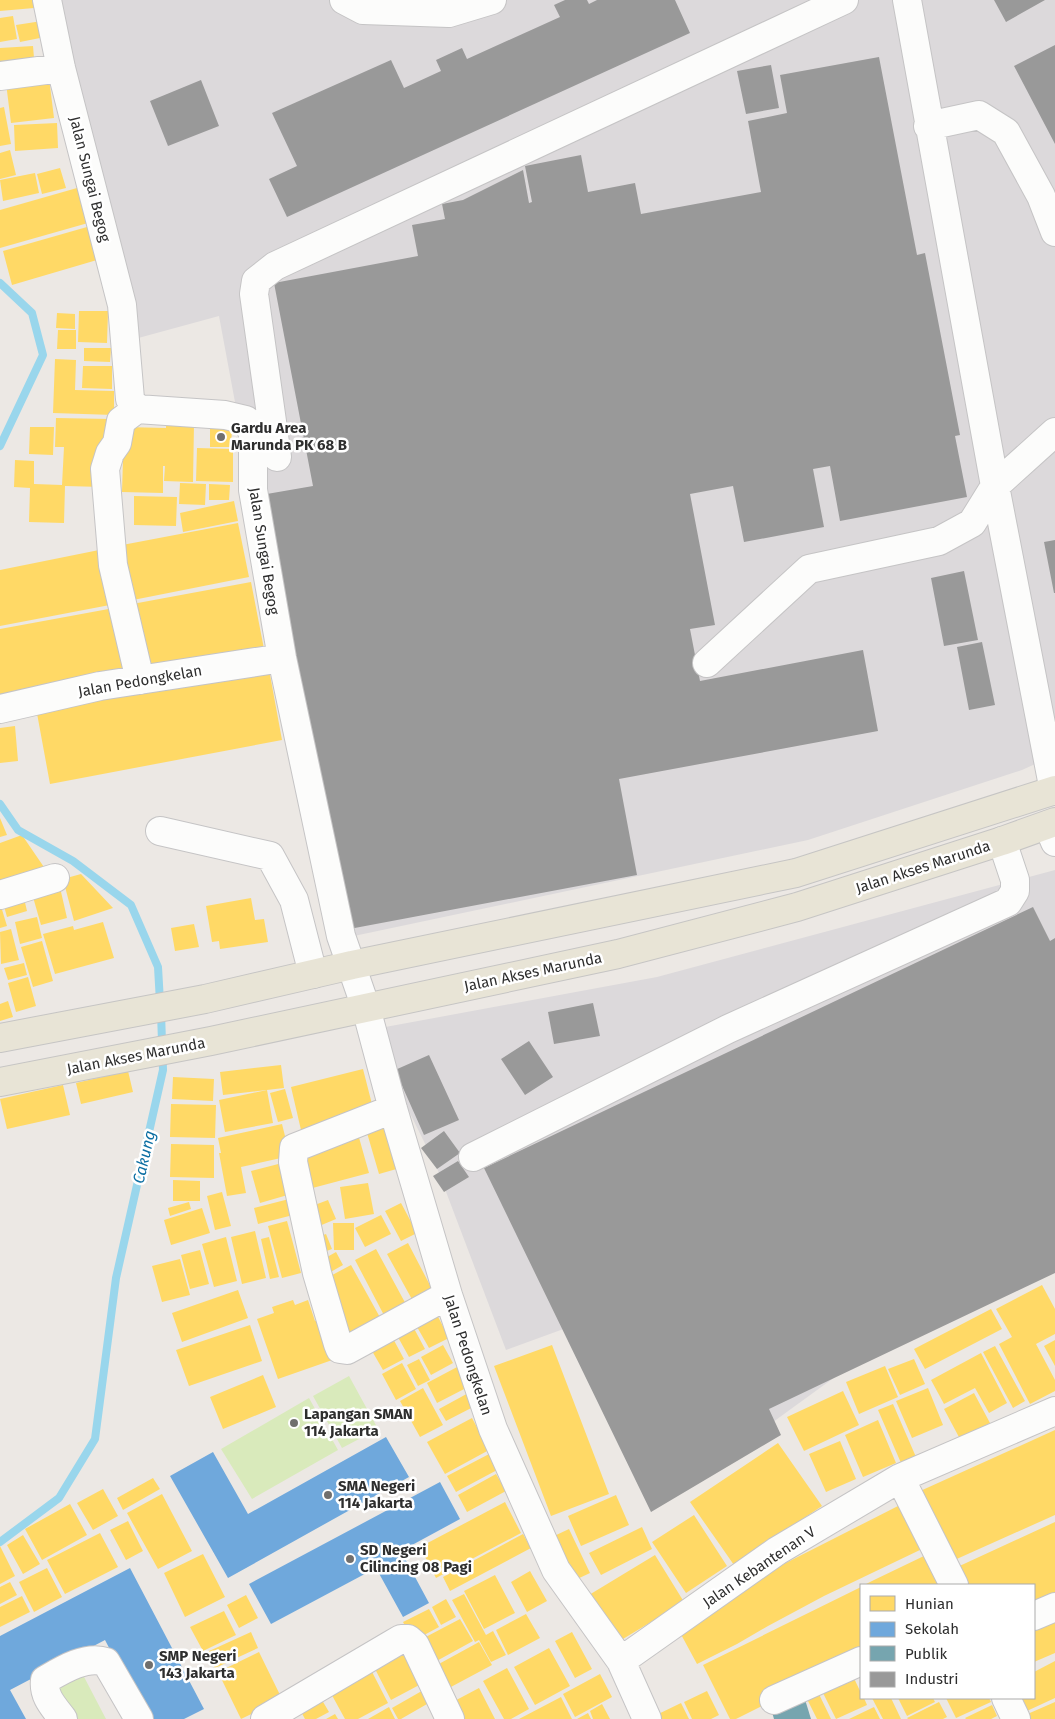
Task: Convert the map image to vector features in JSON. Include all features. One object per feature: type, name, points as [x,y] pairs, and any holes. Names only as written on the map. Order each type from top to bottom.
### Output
[{"type":"main road","points":[[0,1038],[204,998],[352,965],[796,873],[1055,790]]},
{"type":"main road","name":"Jalan Akses Marunda","points":[[0,1082],[210,1041],[618,954],[788,910],[1002,841],[1053,830]]},
{"type":"street","name":"Jalan Sungai Begog","points":[[47,0],[61,68],[122,304],[130,399],[137,409],[225,415],[246,420],[252,433],[253,490],[282,658],[341,936],[352,965]]},
{"type":"street","points":[[344,0],[363,10],[449,13],[492,0]]},
{"type":"street","points":[[278,457],[254,294],[256,281],[268,271],[293,257],[844,0]]},
{"type":"street","points":[[907,0],[928,126],[995,486],[1055,790]]},
{"type":"street","points":[[0,76],[61,68]]},
{"type":"street","points":[[928,126],[979,115],[1006,132],[1041,196],[1055,232]]},
{"type":"street","points":[[137,409],[120,421],[117,443],[110,453],[105,469],[113,565],[140,680]]},
{"type":"street","points":[[707,663],[809,569],[939,541],[972,523],[995,486],[1055,432]]},
{"type":"street","name":"Jalan Pedongkelan","points":[[0,708],[100,686],[282,658]]},
{"type":"street","points":[[160,831],[270,856],[294,900],[312,974]]},
{"type":"street","points":[[473,1157],[728,1029],[1008,902],[1015,891],[1015,880],[1002,841]]},
{"type":"street","points":[[0,895],[55,878]]},
{"type":"street","name":"Jalan Pedongkelan","points":[[352,965],[448,1294],[493,1429],[556,1570],[621,1661],[647,1719]]},
{"type":"street","points":[[393,1109],[294,1148],[293,1151],[293,1162],[317,1272],[340,1349],[347,1350],[448,1294]]},
{"type":"street","name":"Jalan Kebantenan V","points":[[621,1661],[777,1551],[900,1478],[1055,1410]]},
{"type":"street","points":[[900,1478],[953,1584]]},
{"type":"street","points":[[1035,1616],[1055,1607]]},
{"type":"street","points":[[265,1719],[401,1639],[408,1639],[415,1645],[450,1719]]},
{"type":"street","points":[[62,1719],[44,1689],[45,1680],[82,1662],[97,1659],[106,1662],[139,1719]]},
{"type":"street","points":[[774,1700],[860,1661]]},
{"type":"street","points":[[1006,1699],[1016,1719]]},
{"type":"shaded area","points":[[44,0],[1055,0],[1055,755],[1022,770],[808,840],[335,940],[219,316],[120,343]]},
{"type":"shaded area","points":[[1055,870],[1055,1268],[835,1377],[656,1507],[569,1327],[506,1350],[437,1168],[369,1030],[657,977]]},
{"type":"green space","name":"Lapangan SMAN 114 Jakarta","points":[[349,1376],[378,1429],[342,1448],[313,1396]]},
{"type":"green space","name":"Lapangan SMAN 114 Jakarta","points":[[309,1398],[338,1450],[252,1499],[221,1449]]},
{"type":"green space","points":[[82,1673],[106,1719],[52,1719],[39,1696]]},
{"type":"building: Hunian","points":[[0,0],[34,0],[34,8],[0,11]]},
{"type":"building: Hunian","points":[[13,16],[17,39],[0,42],[0,18]]},
{"type":"building: Hunian","points":[[42,21],[45,37],[20,42],[16,25]]},
{"type":"building: Hunian","points":[[33,46],[35,70],[0,73],[0,48]]},
{"type":"building: Hunian","points":[[49,78],[54,118],[11,123],[6,83]]},
{"type":"building: Hunian","points":[[4,107],[11,144],[0,146],[0,108]]},
{"type":"building: Hunian","points":[[57,123],[58,148],[15,151],[14,125]]},
{"type":"building: Hunian","points":[[10,150],[16,175],[0,179],[0,153]]},
{"type":"building: Hunian","points":[[60,168],[66,188],[42,194],[37,174]]},
{"type":"building: Hunian","points":[[35,173],[39,193],[3,201],[0,180]]},
{"type":"building: Hunian","points":[[77,188],[88,223],[0,248],[0,210]]},
{"type":"building: Hunian","points":[[87,227],[97,260],[12,285],[3,251]]},
{"type":"building: Hunian","points":[[79,311],[108,311],[107,343],[78,342]]},
{"type":"building: Hunian","points":[[57,313],[75,314],[75,329],[56,328]]},
{"type":"building: Hunian","points":[[58,330],[76,330],[76,349],[57,349]]},
{"type":"building: Hunian","points":[[84,348],[111,348],[110,362],[84,361]]},
{"type":"building: Hunian","points":[[55,359],[76,360],[75,390],[114,391],[114,415],[53,413]]},
{"type":"building: Hunian","points":[[83,366],[112,366],[112,389],[82,388]]},
{"type":"building: Hunian","points":[[56,418],[111,419],[103,487],[65,486],[64,523],[29,522],[30,488],[14,487],[15,460],[34,461],[34,484],[62,485],[64,447],[55,447]]},
{"type":"building: Hunian","points":[[166,423],[194,424],[193,482],[164,481],[165,466],[163,466],[163,493],[122,492],[124,427],[166,428]]},
{"type":"building: Hunian","points":[[30,427],[54,427],[53,455],[29,454]]},
{"type":"building: Hunian","name":"Gardu Area Marunda PK 68 B","points":[[210,427],[232,428],[231,447],[210,447]]},
{"type":"building: Hunian","points":[[197,448],[233,449],[233,482],[196,481]]},
{"type":"building: Hunian","points":[[180,483],[206,484],[205,505],[179,504]]},
{"type":"building: Hunian","points":[[209,484],[230,485],[229,500],[209,500]]},
{"type":"building: Hunian","points":[[134,496],[177,497],[176,526],[134,525]]},
{"type":"building: Hunian","points":[[234,501],[238,521],[183,532],[180,513]]},
{"type":"building: Hunian","points":[[238,523],[249,577],[128,601],[117,546]]},
{"type":"building: Hunian","points":[[104,549],[115,604],[0,626],[0,570]]},
{"type":"building: Hunian","points":[[251,582],[264,649],[140,672],[127,605]]},
{"type":"building: Hunian","points":[[114,608],[127,675],[0,699],[0,629]]},
{"type":"building: Hunian","points":[[268,664],[282,740],[50,784],[36,708]]},
{"type":"building: Hunian","points":[[15,726],[18,761],[0,763],[0,728]]},
{"type":"building: Hunian","points":[[0,818],[7,835],[0,837]]},
{"type":"building: Hunian","points":[[22,835],[48,873],[0,890],[0,843]]},
{"type":"building: Hunian","points":[[81,874],[113,908],[74,921],[63,879]]},
{"type":"building: Hunian","points":[[59,883],[67,918],[41,925],[31,890]]},
{"type":"building: Hunian","points":[[23,894],[27,911],[7,917],[2,899]]},
{"type":"building: Hunian","points":[[251,898],[255,920],[264,919],[268,942],[220,949],[219,941],[212,942],[206,906]]},
{"type":"building: Hunian","points":[[0,903],[7,926],[0,928]]},
{"type":"building: Hunian","points":[[37,917],[42,938],[20,944],[15,922]]},
{"type":"building: Hunian","points":[[103,922],[114,958],[55,974],[43,934],[73,926],[74,930]]},
{"type":"building: Hunian","points":[[194,924],[199,947],[175,951],[171,928]]},
{"type":"building: Hunian","points":[[11,929],[19,960],[1,964],[0,932]]},
{"type":"building: Hunian","points":[[42,941],[53,981],[33,987],[21,947]]},
{"type":"building: Hunian","points":[[24,963],[27,975],[8,980],[4,968]]},
{"type":"building: Hunian","points":[[28,977],[36,1006],[16,1012],[8,983]]},
{"type":"building: Hunian","points":[[8,1001],[13,1017],[0,1021],[0,1004]]},
{"type":"building: Hunian","points":[[281,1065],[284,1088],[223,1095],[220,1072]]},
{"type":"building: Hunian","points":[[363,1069],[374,1112],[301,1130],[291,1087]]},
{"type":"building: Hunian","points":[[128,1071],[133,1092],[81,1104],[76,1083]]},
{"type":"building: Hunian","points":[[173,1077],[214,1079],[213,1101],[172,1099]]},
{"type":"building: Hunian","points":[[63,1085],[70,1115],[7,1129],[0,1099]]},
{"type":"building: Hunian","points":[[285,1089],[293,1118],[278,1122],[270,1093]]},
{"type":"building: Hunian","points":[[267,1090],[273,1123],[225,1132],[219,1100]]},
{"type":"building: Hunian","points":[[171,1104],[216,1105],[215,1138],[170,1137]]},
{"type":"building: Hunian","points":[[386,1119],[400,1168],[379,1174],[365,1126]]},
{"type":"building: Hunian","points":[[282,1124],[290,1156],[241,1167],[246,1193],[227,1196],[218,1138]]},
{"type":"building: Hunian","points":[[358,1134],[369,1173],[305,1190],[294,1151]]},
{"type":"building: Hunian","points":[[171,1144],[214,1145],[214,1178],[170,1177]]},
{"type":"building: Hunian","points":[[290,1161],[298,1192],[260,1203],[251,1171]]},
{"type":"building: Hunian","points":[[173,1180],[200,1181],[200,1201],[173,1201]]},
{"type":"building: Hunian","points":[[368,1183],[374,1214],[345,1219],[340,1187]]},
{"type":"building: Hunian","points":[[222,1192],[231,1226],[215,1230],[207,1196]]},
{"type":"building: Hunian","points":[[293,1198],[297,1214],[258,1224],[254,1208]]},
{"type":"building: Hunian","points":[[328,1200],[336,1219],[312,1229],[304,1209]]},
{"type":"building: Hunian","points":[[189,1202],[191,1209],[170,1216],[168,1208]]},
{"type":"building: Hunian","points":[[401,1203],[417,1233],[401,1241],[385,1211]]},
{"type":"building: Hunian","points":[[202,1208],[210,1233],[171,1245],[164,1220]]},
{"type":"building: Hunian","points":[[381,1215],[391,1234],[365,1247],[355,1228]]},
{"type":"building: Hunian","points":[[287,1221],[301,1273],[282,1278],[268,1226]]},
{"type":"building: Hunian","points":[[333,1223],[354,1223],[354,1250],[334,1250]]},
{"type":"building: Hunian","points":[[255,1231],[266,1278],[242,1284],[231,1237]]},
{"type":"building: Hunian","points":[[326,1234],[332,1249],[321,1253],[315,1238]]},
{"type":"building: Hunian","points":[[226,1237],[237,1281],[214,1287],[202,1244]]},
{"type":"building: Hunian","points":[[269,1237],[279,1277],[270,1279],[261,1239]]},
{"type":"building: Hunian","points":[[408,1243],[434,1293],[414,1303],[387,1254]]},
{"type":"building: Hunian","points":[[376,1249],[408,1308],[386,1319],[355,1260]]},
{"type":"building: Hunian","points":[[200,1250],[209,1284],[190,1289],[181,1255]]},
{"type":"building: Hunian","points":[[336,1252],[343,1265],[327,1274],[320,1261]]},
{"type":"building: Hunian","points":[[180,1259],[190,1295],[162,1302],[152,1266]]},
{"type":"building: Hunian","points":[[351,1265],[382,1321],[352,1338],[321,1281]]},
{"type":"building: Hunian","points":[[1042,1285],[1055,1309],[1055,1334],[1036,1344],[1055,1380],[1055,1391],[1030,1404],[999,1344],[1012,1337],[996,1309]]},
{"type":"building: Hunian","points":[[238,1290],[248,1318],[182,1342],[172,1313]]},
{"type":"building: Hunian","points":[[293,1300],[295,1305],[308,1300],[315,1321],[323,1318],[338,1358],[278,1379],[257,1319],[274,1313],[272,1307]]},
{"type":"building: Hunian","points":[[433,1307],[449,1338],[429,1348],[412,1318]]},
{"type":"building: Hunian","points":[[991,1309],[1002,1329],[925,1369],[914,1349]]},
{"type":"building: Hunian","points":[[410,1321],[425,1349],[409,1357],[394,1330]]},
{"type":"building: Hunian","points":[[250,1325],[262,1361],[189,1386],[176,1350]]},
{"type":"building: Hunian","points":[[390,1333],[404,1359],[383,1370],[368,1344]]},
{"type":"building: Hunian","points":[[1055,1340],[1055,1366],[1044,1346]]},
{"type":"building: Hunian","points":[[443,1345],[453,1363],[431,1375],[421,1357]]},
{"type":"building: Hunian","points":[[552,1345],[609,1494],[551,1516],[494,1366]]},
{"type":"building: Hunian","points":[[995,1346],[1025,1401],[1013,1408],[983,1352]]},
{"type":"building: Hunian","points":[[981,1353],[1007,1403],[989,1413],[975,1388],[944,1404],[931,1380]]},
{"type":"building: Hunian","points":[[419,1359],[430,1380],[418,1386],[407,1365]]},
{"type":"building: Hunian","points":[[914,1359],[925,1384],[900,1395],[888,1369]]},
{"type":"building: Hunian","points":[[402,1363],[416,1389],[396,1400],[382,1374]]},
{"type":"building: Hunian","points":[[459,1366],[470,1386],[437,1403],[427,1383]]},
{"type":"building: Hunian","points":[[885,1366],[898,1397],[859,1414],[846,1382]]},
{"type":"building: Hunian","points":[[263,1375],[276,1407],[223,1429],[210,1397]]},
{"type":"building: Hunian","points":[[423,1388],[443,1425],[420,1437],[400,1401]]},
{"type":"building: Hunian","points":[[928,1388],[943,1425],[912,1438],[896,1401]]},
{"type":"building: Hunian","points":[[472,1391],[479,1404],[446,1421],[439,1409]]},
{"type":"building: Hunian","points":[[843,1391],[859,1425],[804,1451],[787,1417]]},
{"type":"building: Hunian","points":[[974,1393],[990,1423],[960,1439],[944,1409]]},
{"type":"building: Hunian","points":[[893,1404],[916,1457],[901,1463],[878,1410]]},
{"type":"building: Hunian","points":[[472,1418],[489,1450],[445,1474],[427,1442]]},
{"type":"building: Hunian","points":[[878,1420],[896,1463],[863,1477],[845,1435]]},
{"type":"building: Hunian","points":[[1055,1430],[1055,1515],[950,1562],[918,1492]]},
{"type":"building: Hunian","points":[[840,1441],[856,1479],[826,1492],[809,1454]]},
{"type":"building: Hunian","points":[[778,1443],[822,1506],[734,1565],[690,1502]]},
{"type":"building: Hunian","points":[[491,1453],[499,1469],[456,1492],[447,1476]]},
{"type":"building: Hunian","points":[[496,1474],[506,1491],[467,1512],[458,1495]]},
{"type":"building: Hunian","points":[[153,1478],[160,1489],[123,1510],[117,1498]]},
{"type":"building: Hunian","points":[[103,1489],[118,1516],[93,1530],[77,1503]]},
{"type":"building: Hunian","points":[[162,1494],[192,1551],[158,1569],[127,1513]]},
{"type":"building: Hunian","points":[[616,1495],[629,1525],[581,1546],[568,1516]]},
{"type":"building: Hunian","points":[[505,1502],[521,1533],[436,1578],[420,1547]]},
{"type":"building: Hunian","points":[[70,1504],[87,1535],[42,1560],[25,1529]]},
{"type":"building: Hunian","points":[[900,1505],[922,1549],[824,1596],[697,1664],[677,1627],[772,1570]]},
{"type":"building: Hunian","points":[[694,1515],[727,1566],[686,1593],[652,1542]]},
{"type":"building: Hunian","points":[[128,1521],[143,1551],[126,1560],[110,1530]]},
{"type":"building: Hunian","points":[[1055,1522],[1055,1600],[1035,1610],[1035,1584],[960,1584],[953,1569]]},
{"type":"building: Hunian","points":[[642,1527],[652,1549],[601,1575],[589,1553]]},
{"type":"building: Hunian","points":[[569,1529],[590,1573],[573,1581],[552,1537]]},
{"type":"building: Hunian","points":[[100,1533],[118,1567],[65,1594],[47,1560]]},
{"type":"building: Hunian","points":[[523,1534],[531,1548],[450,1591],[443,1577]]},
{"type":"building: Hunian","points":[[23,1535],[40,1564],[23,1574],[7,1545]]},
{"type":"building: Hunian","points":[[0,1546],[15,1576],[0,1584]]},
{"type":"building: Hunian","points":[[203,1554],[225,1597],[185,1617],[164,1573]]},
{"type":"building: Hunian","points":[[655,1555],[684,1602],[613,1645],[584,1598]]},
{"type":"building: Hunian","points":[[926,1555],[940,1584],[866,1584]]},
{"type":"building: Hunian","points":[[47,1568],[62,1597],[34,1612],[19,1582]]},
{"type":"building: Hunian","points":[[530,1571],[547,1601],[527,1612],[511,1582]]},
{"type":"building: Hunian","points":[[495,1575],[515,1613],[484,1629],[464,1591]]},
{"type":"building: Hunian","points":[[10,1582],[17,1595],[0,1604],[0,1587]]},
{"type":"building: Hunian","points":[[860,1587],[860,1657],[736,1719],[730,1719],[703,1665]]},
{"type":"building: Hunian","points":[[464,1594],[486,1635],[493,1631],[506,1655],[491,1662],[479,1640],[475,1642],[452,1600]]},
{"type":"building: Hunian","points":[[246,1595],[258,1618],[239,1628],[227,1605]]},
{"type":"building: Hunian","points":[[22,1596],[30,1612],[0,1627],[0,1607]]},
{"type":"building: Hunian","points":[[446,1599],[456,1617],[441,1625],[432,1607]]},
{"type":"building: Hunian","points":[[429,1609],[439,1627],[413,1641],[403,1622]]},
{"type":"building: Hunian","points":[[224,1611],[236,1635],[203,1651],[190,1627]]},
{"type":"building: Hunian","points":[[1055,1613],[1055,1653],[1035,1662],[1035,1622]]},
{"type":"building: Hunian","points":[[526,1614],[540,1638],[508,1655],[496,1630]]},
{"type":"building: Hunian","points":[[460,1619],[473,1641],[433,1663],[420,1640]]},
{"type":"building: Hunian","points":[[251,1632],[258,1648],[215,1668],[207,1652]]},
{"type":"building: Hunian","points":[[572,1632],[592,1669],[575,1678],[555,1641]]},
{"type":"building: Hunian","points":[[479,1642],[492,1665],[449,1688],[437,1665]]},
{"type":"building: Hunian","points":[[404,1648],[423,1683],[391,1700],[373,1665]]},
{"type":"building: Hunian","points":[[549,1648],[570,1686],[535,1705],[514,1667]]},
{"type":"building: Hunian","points":[[259,1652],[282,1699],[241,1719],[218,1672]]},
{"type":"building: Hunian","points":[[1055,1661],[1055,1698],[1016,1716],[1008,1699],[1035,1699],[1035,1671]]},
{"type":"building: Hunian","points":[[369,1666],[388,1703],[358,1719],[345,1719],[328,1688]]},
{"type":"building: Hunian","points":[[507,1668],[529,1709],[511,1719],[504,1719],[483,1681]]},
{"type":"building: Hunian","points":[[851,1672],[860,1691],[860,1699],[864,1699],[867,1705],[836,1719],[820,1687]]},
{"type":"building: Hunian","points":[[600,1674],[612,1697],[575,1717],[563,1694]]},
{"type":"building: Hunian","points":[[427,1688],[434,1700],[398,1719],[392,1708]]},
{"type":"building: Hunian","points":[[479,1688],[495,1719],[452,1719],[445,1706]]},
{"type":"building: Hunian","points":[[817,1690],[831,1719],[817,1719],[805,1695]]},
{"type":"building: Hunian","points":[[707,1691],[719,1715],[711,1719],[692,1719],[684,1702]]},
{"type":"building: Hunian","points":[[319,1695],[329,1712],[316,1719],[305,1719],[298,1706]]},
{"type":"building: Hunian","points":[[561,1697],[572,1719],[519,1719]]},
{"type":"building: Hunian","points":[[873,1699],[891,1699],[901,1719],[883,1719]]},
{"type":"building: Hunian","points":[[898,1699],[934,1699],[935,1702],[907,1716]]},
{"type":"building: Hunian","points":[[946,1699],[990,1699],[991,1702],[956,1718]]},
{"type":"building: Hunian","points":[[939,1702],[947,1717],[943,1719],[907,1718]]},
{"type":"building: Hunian","points":[[1055,1702],[1055,1719],[1016,1719]]},
{"type":"building: Hunian","points":[[681,1703],[689,1719],[648,1719]]},
{"type":"building: Hunian","points":[[602,1704],[610,1719],[593,1719],[590,1711]]},
{"type":"building: Hunian","points":[[992,1705],[997,1716],[991,1719],[965,1718]]},
{"type":"building: Hunian","points":[[389,1707],[395,1719],[368,1719]]},
{"type":"building: Hunian","points":[[874,1707],[880,1719],[849,1719]]},
{"type":"building: Hunian","points":[[588,1713],[591,1719],[577,1719]]},
{"type":"building: Hunian","points":[[335,1714],[338,1719],[326,1719]]},
{"type":"building: Sekolah","name":"SMA Negeri 114 Jakarta","points":[[386,1437],[409,1477],[228,1578],[170,1476],[213,1452],[248,1514]]},
{"type":"building: Sekolah","name":"SD Negeri Cilincing 08 Pagi","points":[[440,1482],[460,1519],[401,1551],[429,1603],[403,1617],[376,1568],[271,1624],[249,1584]]},
{"type":"building: Sekolah","name":"SMP Negeri 143 Jakarta","points":[[130,1568],[204,1709],[184,1719],[146,1719],[105,1640],[10,1690],[26,1719],[0,1719],[0,1636]]},
{"type":"building: Publik","points":[[803,1693],[811,1719],[774,1719],[769,1702]]},
{"type":"building: Industri","points":[[565,0],[587,0],[589,4],[597,0],[675,0],[690,33],[287,217],[269,179],[297,166],[272,113],[391,60],[404,88],[441,71],[436,60],[462,48],[467,59],[560,17],[554,5]]},
{"type":"building: Industri","points":[[994,0],[1045,0],[1006,22]]},
{"type":"building: Industri","points":[[1055,45],[1055,144],[1014,66]]},
{"type":"building: Industri","points":[[879,57],[917,255],[925,253],[960,435],[955,436],[967,497],[840,521],[830,466],[813,469],[824,527],[744,542],[733,486],[690,494],[715,625],[690,629],[700,681],[863,650],[878,731],[619,779],[637,875],[344,930],[261,495],[313,486],[274,283],[418,256],[412,225],[445,219],[442,204],[463,200],[523,170],[529,203],[532,202],[525,166],[581,155],[588,192],[635,183],[641,214],[761,192],[748,121],[787,113],[780,75]]},
{"type":"building: Industri","points":[[771,65],[779,108],[746,114],[737,71]]},
{"type":"building: Industri","points":[[201,80],[219,126],[168,146],[150,101]]},
{"type":"building: Industri","points":[[1055,540],[1055,593],[1054,593],[1044,542]]},
{"type":"building: Industri","points":[[964,571],[978,640],[944,646],[931,578]]},
{"type":"building: Industri","points":[[982,642],[995,705],[969,710],[957,647]]},
{"type":"building: Industri","points":[[1033,907],[1050,941],[1055,938],[1055,1273],[769,1409],[781,1435],[651,1512],[484,1168]]},
{"type":"building: Industri","points":[[593,1003],[600,1036],[554,1044],[548,1012]]},
{"type":"building: Industri","points":[[529,1041],[553,1077],[525,1095],[501,1059]]},
{"type":"building: Industri","points":[[429,1055],[459,1120],[424,1135],[395,1070]]},
{"type":"building: Industri","points":[[444,1131],[460,1153],[437,1169],[421,1148]]},
{"type":"building: Industri","points":[[458,1161],[469,1177],[444,1192],[433,1176]]},
{"type":"waterway","name":"Cakung","points":[[0,283],[32,313],[43,355],[0,446]]},
{"type":"waterway","name":"Cakung","points":[[0,804],[18,830],[73,861],[131,905],[158,967],[160,1002]]},
{"type":"waterway","name":"Cakung","points":[[0,1542],[59,1498],[95,1439],[116,1278],[163,1070],[161,1013]]},
{"type":"place","name":"Gardu Area Marunda PK 68 B","points":[[221,437]]},
{"type":"place","name":"Lapangan SMAN 114 Jakarta","points":[[294,1423]]},
{"type":"place","name":"SMA Negeri 114 Jakarta","points":[[328,1495]]},
{"type":"place","name":"SD Negeri Cilincing 08 Pagi","points":[[350,1559]]},
{"type":"place","name":"SMP Negeri 143 Jakarta","points":[[149,1665]]}]
